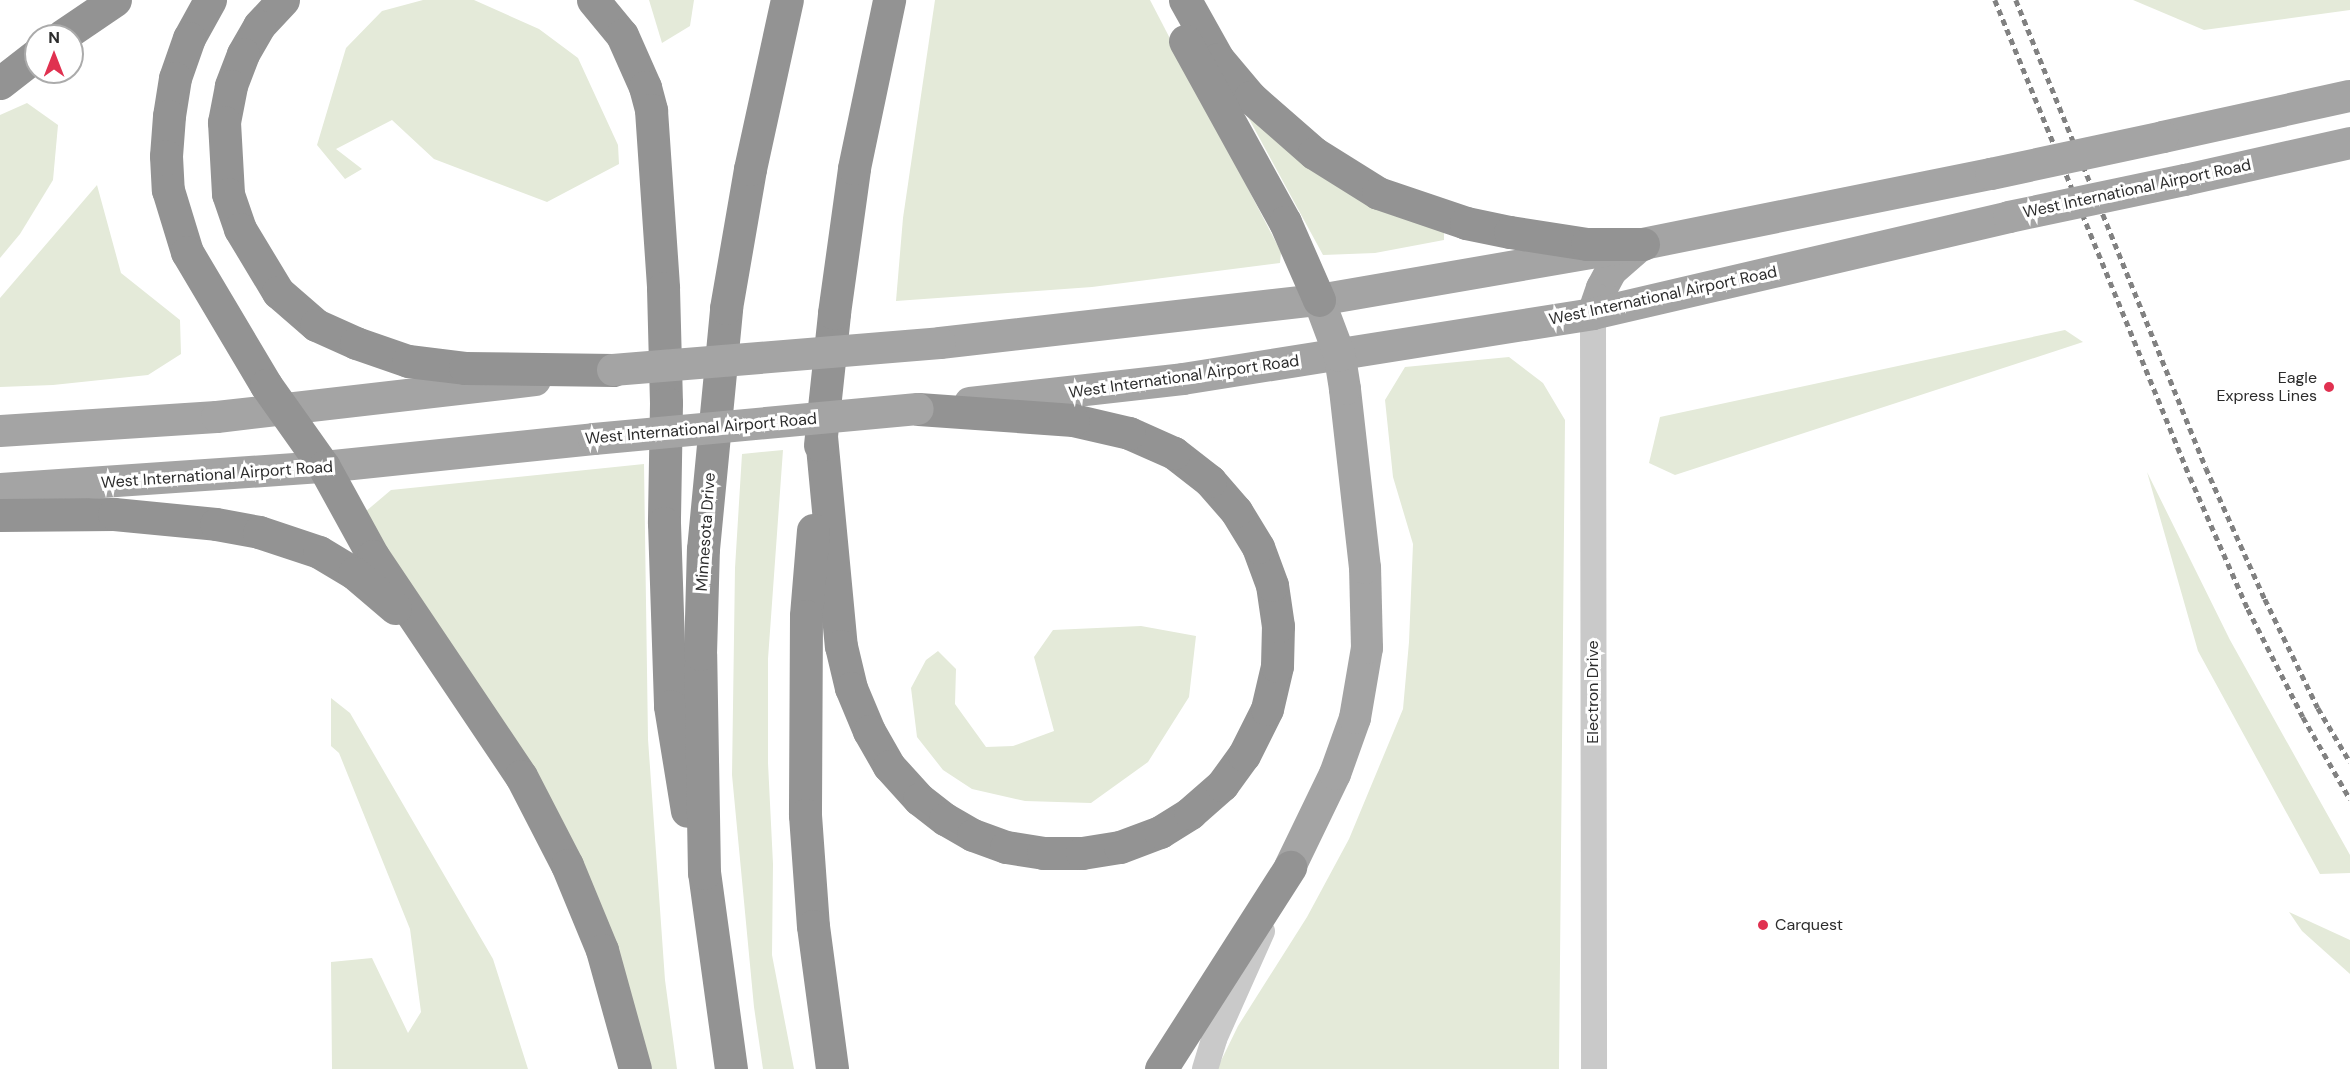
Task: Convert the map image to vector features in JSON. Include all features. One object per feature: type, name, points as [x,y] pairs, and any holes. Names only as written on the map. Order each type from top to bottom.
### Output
[{"type":"highway","points":[[80,24],[115,0]]},
{"type":"highway","points":[[210,0],[189,38],[176,78],[169,116],[166,156],[168,190],[187,252],[266,385],[286,410],[324,467],[374,556],[521,776],[567,865],[602,950],[635,1069]]},
{"type":"highway","points":[[283,0],[260,26],[243,54],[231,86],[224,122],[228,194],[240,229],[278,292],[316,325],[356,344],[408,361],[465,368],[613,370]]},
{"type":"highway","points":[[593,0],[622,36],[635,62],[651,110],[663,288],[666,404],[664,523],[670,706],[683,795],[704,873]]},
{"type":"highway","name":"Minnesota Drive","points":[[731,1069],[704,873],[700,654],[708,481],[726,308],[750,169],[787,0]]},
{"type":"highway","points":[[832,1069],[813,926],[805,815],[806,616],[834,314],[854,168],[889,0]]},
{"type":"highway","points":[[1166,0],[1184,39],[1284,222],[1319,300]]},
{"type":"highway","points":[[1185,0],[1218,59],[1250,97],[1314,153],[1378,193],[1466,223],[1510,232],[1587,244],[1643,244]]},
{"type":"highway","points":[[0,83],[24,64]]},
{"type":"highway","points":[[821,436],[841,646],[851,688],[869,731],[889,766],[919,799],[945,819],[973,835],[1006,847],[1044,853],[1082,853],[1120,847],[1160,832],[1190,813],[1222,785],[1244,755],[1267,709],[1277,666],[1278,626],[1272,585],[1258,547],[1236,511],[1210,481],[1174,453],[1129,433],[1074,420],[918,409]]},
{"type":"highway","points":[[0,515],[114,514],[216,524],[291,541],[319,552],[354,573],[383,595],[445,663]]},
{"type":"highway","points":[[1161,1069],[1290,867]]},
{"type":"main road","points":[[0,431],[163,422],[286,410],[613,370],[940,343],[1319,300],[1643,244],[1991,174],[2350,96]]},
{"type":"main road","name":"West International Airport Road","points":[[0,489],[324,467],[918,409],[1182,379],[1340,356],[1593,314],[2009,217],[2350,143]]},
{"type":"main road","points":[[1593,314],[1611,271],[1643,244]]},
{"type":"main road","points":[[1290,867],[1339,763],[1355,718],[1367,648],[1365,568],[1340,356],[1319,300]]},
{"type":"street","name":"Electron Drive","points":[[1593,314],[1594,1069]]},
{"type":"street","points":[[1205,1069],[1214,1039],[1290,867]]},
{"type":"green space","points":[[423,0],[474,0],[539,29],[578,58],[618,145],[619,164],[547,202],[434,159],[392,120],[336,149],[362,169],[345,179],[317,145],[346,48],[382,11]]},
{"type":"green space","points":[[649,0],[694,0],[690,26],[662,43]]},
{"type":"green space","points":[[935,0],[1150,0],[1281,252],[1280,263],[1092,287],[896,301],[903,218]]},
{"type":"green space","points":[[2133,0],[2350,0],[2350,10],[2204,30]]},
{"type":"green space","points":[[27,103],[58,125],[53,180],[20,234],[0,258],[0,115]]},
{"type":"green space","points":[[1248,117],[1350,192],[1444,231],[1444,240],[1375,253],[1323,255]]},
{"type":"green space","points":[[97,185],[121,273],[180,320],[181,354],[148,375],[53,385],[0,387],[0,298]]},
{"type":"green space","points":[[2065,330],[2083,342],[1675,475],[1649,463],[1660,417]]},
{"type":"green space","points":[[1509,357],[1543,383],[1565,420],[1559,1069],[1217,1069],[1238,1026],[1307,917],[1349,839],[1403,709],[1409,642],[1413,544],[1393,477],[1385,400],[1405,367]]},
{"type":"green space","points":[[783,450],[768,659],[768,763],[773,864],[772,955],[794,1069],[763,1069],[754,1007],[732,775],[735,568],[742,454]]},
{"type":"green space","points":[[644,464],[648,739],[665,980],[677,1069],[647,1069],[545,801],[365,512],[391,490]]},
{"type":"green space","points":[[2147,472],[2230,640],[2350,855],[2350,873],[2320,874],[2198,651]]},
{"type":"green space","points":[[1141,626],[1196,636],[1189,697],[1148,762],[1091,803],[1025,801],[972,789],[943,770],[917,737],[911,688],[926,660],[938,651],[956,669],[955,704],[986,747],[1013,746],[1054,731],[1034,657],[1053,630]]},
{"type":"green space","points":[[331,698],[350,713],[493,959],[528,1069],[332,1069],[331,962],[372,958],[408,1033],[421,1012],[410,929],[339,753],[331,746]]},
{"type":"green space","points":[[2289,912],[2350,940],[2350,974],[2302,931]]},
{"type":"railway","points":[[1995,0],[2190,477],[2248,609],[2303,717],[2350,799]]},
{"type":"railway","points":[[2016,0],[2206,468],[2265,599],[2318,708],[2350,762]]},
{"type":"place","name":"Eagle Express Lines","points":[[2329,387]]},
{"type":"place","name":"Carquest","points":[[1763,925]]}]
